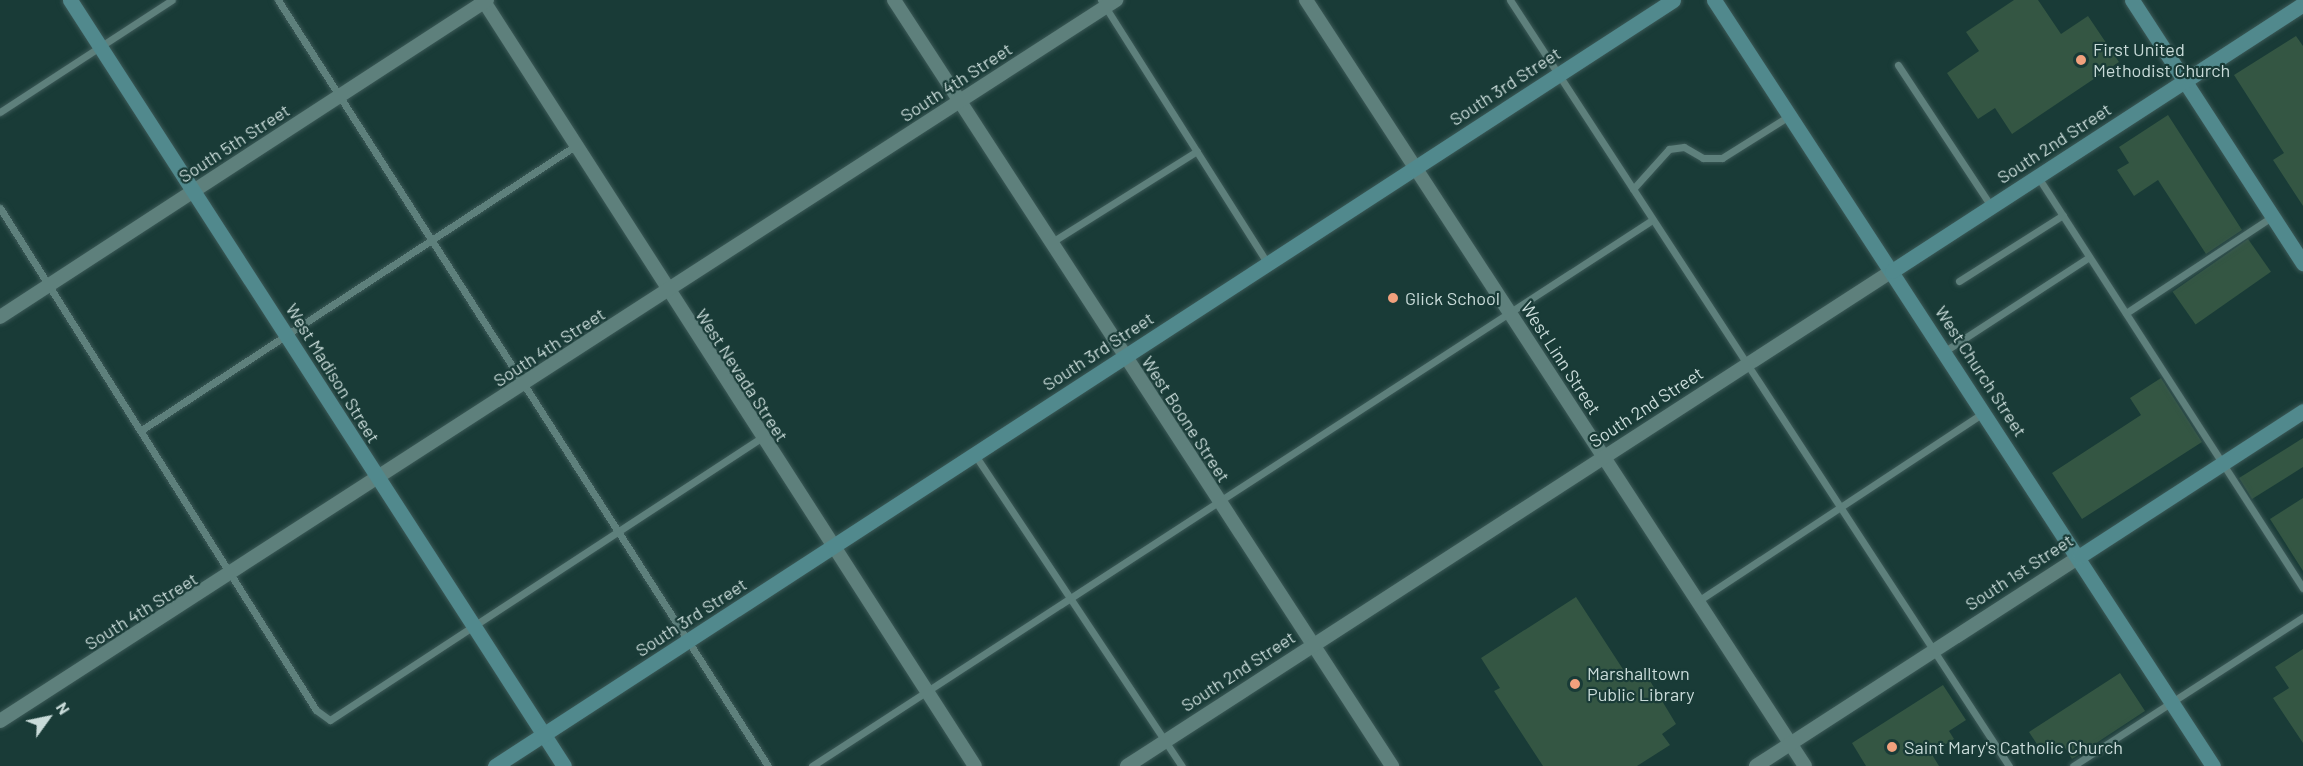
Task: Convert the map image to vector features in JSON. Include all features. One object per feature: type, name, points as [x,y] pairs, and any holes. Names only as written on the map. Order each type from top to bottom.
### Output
[{"type":"main road","name":"West Madison Street","points":[[70,0],[194,190],[377,480],[564,766]]},
{"type":"main road","name":"South 3rd Street","points":[[495,766],[1673,0]]},
{"type":"main road","name":"West Church Street","points":[[1713,0],[2080,556],[2213,766]]},
{"type":"main road","points":[[2132,0],[2303,263]]},
{"type":"main road","name":"South 2nd Street","points":[[1892,271],[2302,2]]},
{"type":"main road","name":"South 1st Street","points":[[2080,556],[2303,411]]},
{"type":"street","name":"West Boone Street","points":[[894,0],[1392,766]]},
{"type":"street","name":"West Linn Street","points":[[1306,0],[1805,766]]},
{"type":"street","name":"South 5th Street","points":[[0,317],[484,1]]},
{"type":"street","name":"West Nevada Street","points":[[484,1],[667,292],[975,766]]},
{"type":"street","name":"South 4th Street","points":[[0,721],[234,573],[667,292],[1107,2]]},
{"type":"street","name":"South 2nd Street","points":[[1127,766],[1892,271]]},
{"type":"street","name":"South 1st Street","points":[[1756,766],[2080,556]]},
{"type":"lane","points":[[0,112],[172,0]]},
{"type":"lane","points":[[278,0],[686,643],[768,766]]},
{"type":"lane","points":[[1510,0],[1745,365],[2009,766]]},
{"type":"lane","points":[[1107,2],[1268,264]]},
{"type":"lane","points":[[1898,64],[1991,206]]},
{"type":"lane","points":[[1633,189],[1670,149],[1684,147],[1703,158],[1722,158],[1790,116]]},
{"type":"lane","points":[[143,429],[575,146]]},
{"type":"lane","points":[[1051,243],[1197,151]]},
{"type":"lane","points":[[2037,176],[2303,588]]},
{"type":"lane","points":[[0,208],[234,573],[316,710],[330,720],[471,624],[761,438]]},
{"type":"lane","points":[[1959,281],[2063,215]]},
{"type":"lane","points":[[2126,313],[2273,216]]},
{"type":"lane","points":[[812,766],[1652,220]]},
{"type":"lane","points":[[1945,351],[2089,257]]},
{"type":"lane","points":[[1698,601],[1985,412]]},
{"type":"lane","points":[[975,455],[1182,766]]},
{"type":"lane","points":[[2073,766],[2303,617]]},
{"type":"building","points":[[2014,0],[2038,0],[2061,34],[2088,16],[2119,62],[2012,134],[1995,108],[1978,119],[1947,73],[1979,51],[1966,32]]},
{"type":"building","points":[[2296,36],[2303,46],[2303,206],[2273,160],[2284,153],[2234,75]]},
{"type":"building","points":[[2168,115],[2242,230],[2206,254],[2158,180],[2134,196],[2117,170],[2129,163],[2119,147]]},
{"type":"building","points":[[2248,239],[2271,272],[2196,325],[2173,292]]},
{"type":"building","points":[[2161,378],[2202,442],[2082,519],[2052,473],[2141,415],[2130,398]]},
{"type":"building","points":[[2303,438],[2303,467],[2252,499],[2239,478]]},
{"type":"building","points":[[2303,498],[2303,571],[2270,519]]},
{"type":"building","name":"Marshalltown Public Library","points":[[1576,597],[1630,680],[1644,671],[1676,724],[1662,734],[1670,745],[1637,766],[1543,766],[1494,691],[1500,688],[1481,658]]},
{"type":"building","points":[[2303,649],[2303,743],[2273,698],[2289,688],[2275,667]]},
{"type":"building","points":[[2120,673],[2145,711],[2072,759],[2062,743],[2044,755],[2029,732]]},
{"type":"building","points":[[1943,685],[1966,720],[1949,731],[1954,739],[1931,753],[1939,766],[1866,766],[1852,743]]},
{"type":"place","name":"First United Methodist Church","points":[[2081,60]]},
{"type":"place","name":"Glick School","points":[[1393,298]]},
{"type":"place","name":"Marshalltown Public Library","points":[[1575,684]]},
{"type":"place","name":"Saint Mary's Catholic Church","points":[[1892,747]]}]
